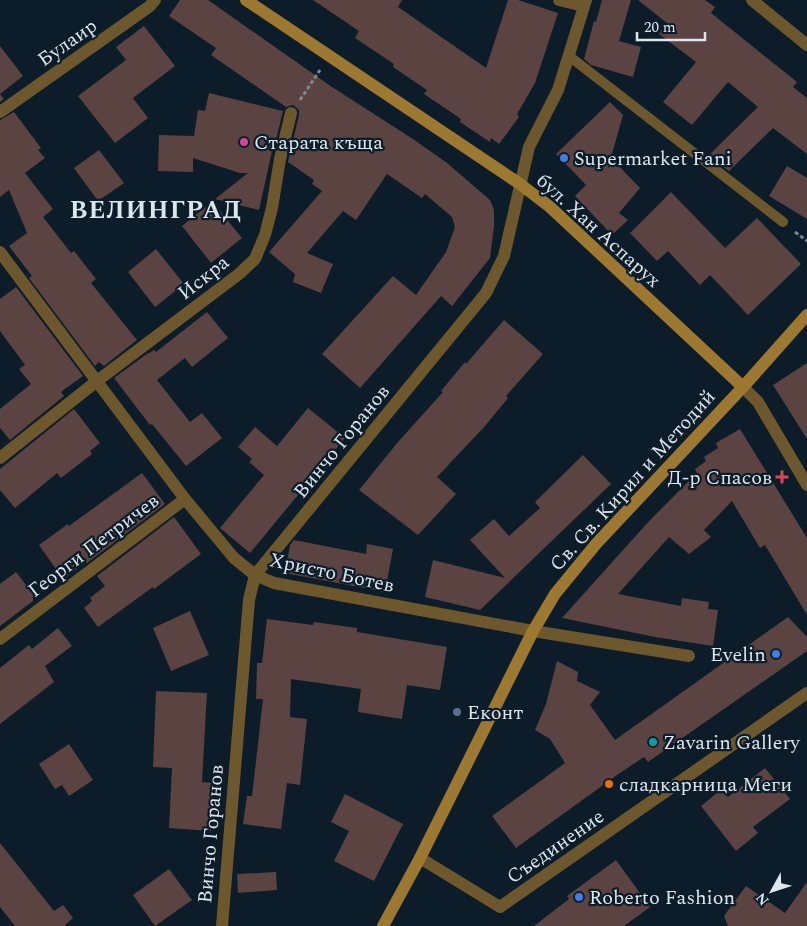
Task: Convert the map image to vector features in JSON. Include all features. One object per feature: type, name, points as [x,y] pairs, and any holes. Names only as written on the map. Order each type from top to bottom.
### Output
[{"type":"street","name":"Булаир","points":[[0,112],[150,6],[155,0]]},
{"type":"street","name":"бул. Хан Аспарух","points":[[246,0],[520,184],[550,207],[758,402],[807,485]]},
{"type":"street","name":"Винчо Горанов","points":[[222,926],[249,600],[255,575],[486,293],[504,256],[529,147],[558,90],[585,3],[559,0]]},
{"type":"street","points":[[752,0],[807,45]]},
{"type":"street","name":"Искра","points":[[0,458],[96,381],[238,274],[255,259],[265,236],[270,217],[280,159],[291,113]]},
{"type":"street","name":"Христо Ботев","points":[[0,252],[185,499],[234,558],[255,575],[274,583],[533,631],[688,656]]},
{"type":"street","name":"Св. Св. Кирил и Методий","points":[[383,926],[420,858],[533,631],[555,594],[596,544],[743,386],[807,314]]},
{"type":"street","name":"Георги Петричев","points":[[0,640],[185,499]]},
{"type":"street","name":"Съединение","points":[[420,858],[500,907],[807,694]]},
{"type":"lane","points":[[569,56],[783,222]]},
{"type":"path","points":[[291,113],[329,57]]},
{"type":"building","points":[[180,0],[208,0],[332,87],[447,163],[490,200],[494,210],[494,226],[490,258],[452,306],[441,296],[360,388],[322,354],[393,276],[416,295],[446,252],[455,227],[452,217],[425,194],[422,198],[387,174],[356,220],[343,211],[307,253],[333,264],[321,293],[293,282],[295,274],[269,252],[322,191],[312,184],[314,180],[288,162],[299,110],[293,105],[286,107],[211,55],[216,48],[169,16]]},
{"type":"building","points":[[313,0],[402,0],[398,7],[486,68],[508,0],[518,0],[558,13],[535,83],[517,114],[519,117],[499,144],[491,138],[490,142],[460,122],[461,119],[424,94],[427,90],[393,67],[394,64],[355,38],[359,31]]},
{"type":"building","points":[[602,0],[631,0],[619,41],[641,47],[633,77],[591,65],[584,59],[594,21],[596,22]]},
{"type":"building","points":[[638,0],[705,0],[715,7],[711,13],[797,82],[793,87],[807,98],[807,154],[773,128],[729,171],[714,160],[709,155],[758,107],[728,82],[692,125],[663,102],[696,62],[659,34],[667,23]]},
{"type":"building","points":[[144,26],[175,66],[133,98],[148,118],[115,143],[78,96],[126,60],[116,47]]},
{"type":"building","points":[[0,46],[23,76],[0,94]]},
{"type":"building","points":[[209,93],[283,111],[259,210],[215,199],[248,173],[240,173],[193,158],[193,172],[158,171],[159,135],[194,136],[198,110],[205,111]]},
{"type":"building","points":[[0,94],[4,99],[0,102]]},
{"type":"building","points":[[610,102],[623,115],[608,168],[614,161],[640,188],[619,213],[628,220],[612,235],[575,196],[586,185],[556,154]]},
{"type":"building","points":[[14,112],[41,148],[38,150],[45,158],[25,173],[53,209],[43,217],[71,253],[74,251],[96,279],[91,283],[137,340],[104,366],[99,362],[95,366],[29,278],[32,276],[9,246],[27,233],[9,190],[0,197],[0,120]]},
{"type":"building","points":[[99,150],[124,183],[98,201],[74,168]]},
{"type":"building","points":[[787,166],[807,178],[807,219],[769,196]]},
{"type":"building","points":[[671,192],[725,248],[757,218],[801,264],[748,315],[710,275],[700,285],[668,251],[657,261],[630,233]]},
{"type":"building","points":[[208,205],[215,205],[242,238],[211,263],[182,226]]},
{"type":"building","points":[[156,249],[184,284],[155,307],[128,272]]},
{"type":"building","points":[[16,287],[83,376],[61,392],[64,396],[10,440],[0,428],[0,409],[31,384],[19,369],[25,365],[0,331],[0,299]]},
{"type":"building","points":[[207,312],[228,338],[192,367],[185,358],[157,380],[190,422],[202,413],[222,438],[186,466],[152,424],[150,425],[114,378],[148,353],[154,350],[156,352]]},
{"type":"building","points":[[504,320],[543,354],[506,396],[508,398],[485,426],[437,477],[456,494],[418,535],[359,490],[398,442],[443,392],[441,391],[465,362],[466,364]]},
{"type":"building","points":[[807,363],[807,439],[773,385]]},
{"type":"building","points":[[308,408],[345,438],[250,553],[220,528],[264,475],[249,462],[252,459],[238,447],[255,427],[277,446]]},
{"type":"building","points":[[74,409],[100,443],[90,451],[92,454],[61,478],[57,473],[15,508],[0,490],[0,469]]},
{"type":"building","points":[[740,429],[807,538],[807,615],[765,545],[760,548],[732,501],[704,530],[711,537],[689,554],[669,537],[618,594],[681,606],[682,598],[709,602],[708,609],[718,610],[713,646],[655,637],[562,618],[650,520],[697,473],[695,469],[706,461],[704,457],[718,448],[716,443]]},
{"type":"building","points":[[583,455],[611,484],[480,610],[425,597],[433,560],[505,578],[470,540],[494,519],[509,536],[540,508],[535,502]]},
{"type":"building","points":[[142,473],[165,504],[63,579],[39,545],[68,524],[69,526]]},
{"type":"building","points":[[174,517],[201,554],[98,627],[84,608],[92,601],[90,598],[105,586],[97,576]]},
{"type":"building","points":[[294,540],[366,554],[367,544],[393,549],[385,592],[285,573],[290,545]]},
{"type":"building","points":[[16,572],[33,594],[33,601],[0,626],[0,584]]},
{"type":"building","points":[[190,611],[209,655],[171,671],[153,628]]},
{"type":"building","points":[[788,617],[807,637],[807,651],[648,762],[644,757],[617,775],[516,848],[492,816],[565,763],[550,739],[535,730],[546,704],[557,661],[578,672],[577,681],[600,692],[590,705],[615,740]]},
{"type":"building","points":[[267,619],[313,625],[314,622],[357,628],[357,632],[447,647],[440,690],[407,685],[402,719],[358,712],[361,689],[291,679],[290,717],[307,719],[300,785],[287,783],[281,829],[243,824],[247,796],[252,796],[263,699],[256,699],[257,663],[262,663]]},
{"type":"building","points":[[58,628],[72,646],[45,666],[54,682],[0,724],[0,668],[29,645],[32,649]]},
{"type":"building","points":[[156,691],[207,693],[202,782],[214,783],[211,831],[169,828],[172,768],[153,767]]},
{"type":"building","points":[[69,744],[93,780],[69,796],[62,785],[55,789],[39,764]]},
{"type":"building","points":[[765,768],[790,799],[753,827],[758,833],[736,851],[701,806],[722,789],[728,797]]},
{"type":"building","points":[[345,794],[403,824],[374,881],[334,861],[349,831],[331,822]]},
{"type":"building","points":[[0,843],[54,911],[63,905],[73,918],[66,926],[15,926],[0,907]]},
{"type":"building","points":[[616,860],[650,907],[624,926],[534,926],[569,899],[567,896]]},
{"type":"building","points":[[169,869],[192,900],[155,926],[133,895]]},
{"type":"building","points":[[276,872],[277,890],[238,893],[237,874]]},
{"type":"building","points":[[807,882],[807,926],[728,926],[724,916],[746,886],[785,913]]},
{"type":"place","name":"Старата къща","points":[[244,142]]},
{"type":"place","name":"Supermarket Fani","points":[[564,158]]},
{"type":"place","name":"Д-р Спасов","points":[[782,477]]},
{"type":"place","name":"Evelin","points":[[776,654]]},
{"type":"place","name":"Еконт","points":[[457,712]]},
{"type":"place","name":"Zavarin Gallery","points":[[653,742]]},
{"type":"place","name":"сладкарница Меги","points":[[609,784]]},
{"type":"place","name":"Roberto Fashion","points":[[579,897]]},
{"type":"district","name":"ВЕЛИНГРАД","points":[[156,209]]}]
